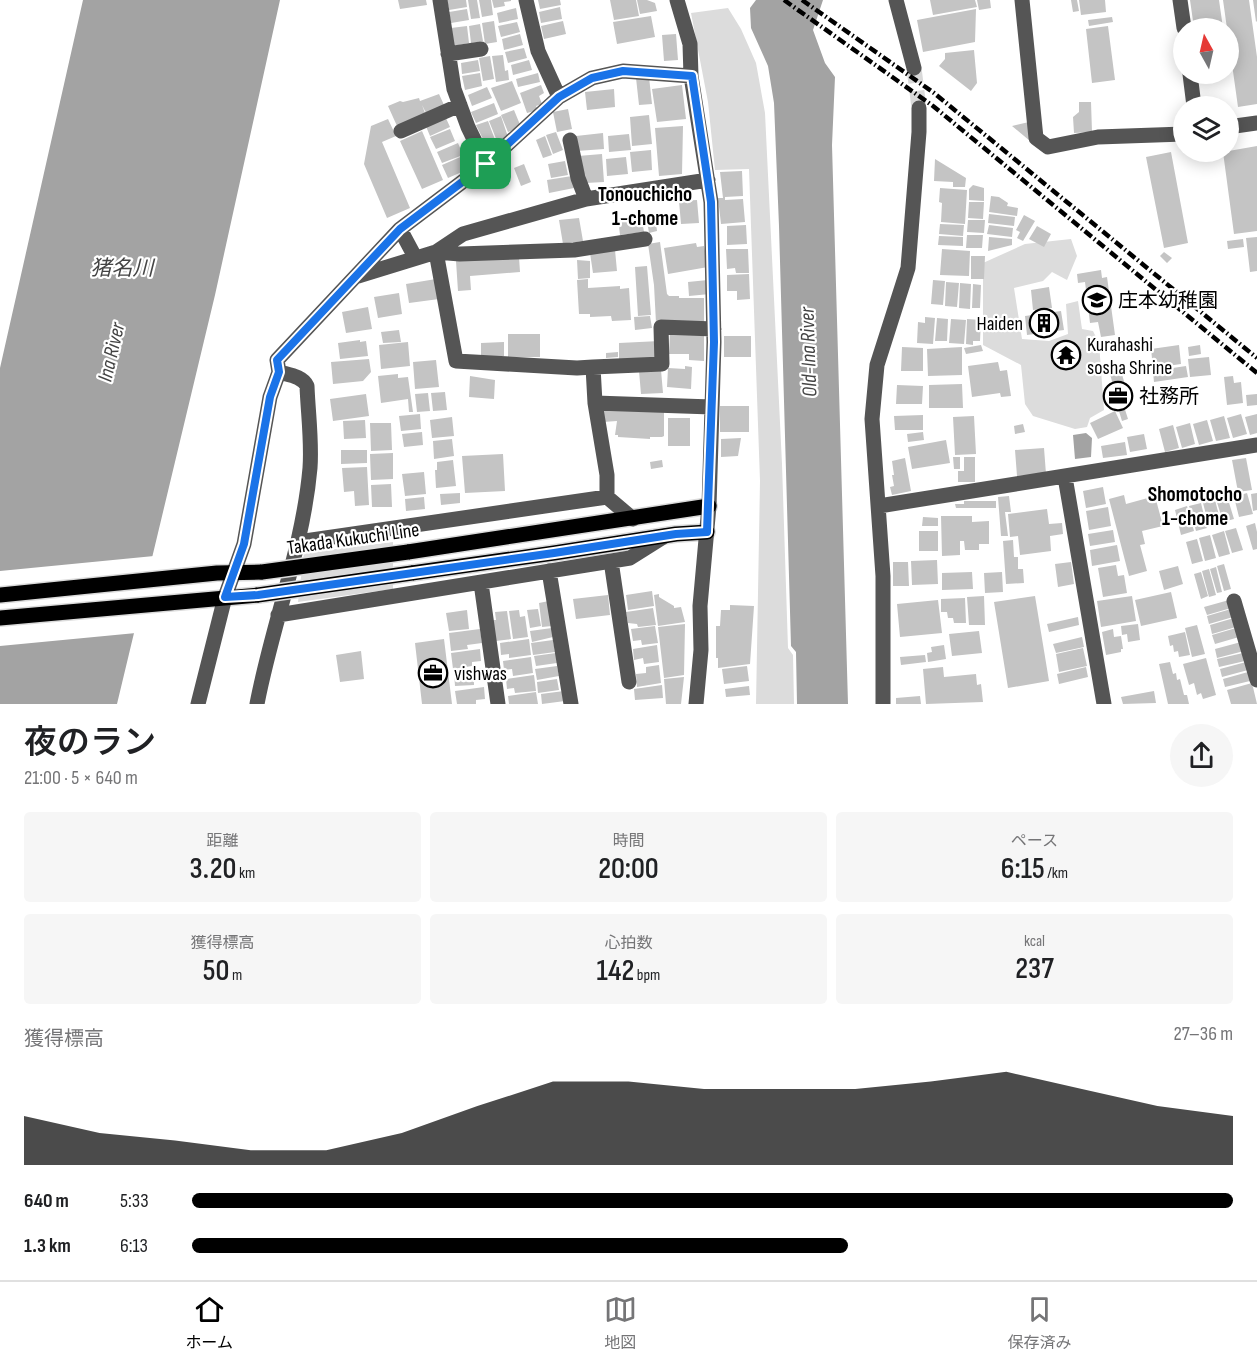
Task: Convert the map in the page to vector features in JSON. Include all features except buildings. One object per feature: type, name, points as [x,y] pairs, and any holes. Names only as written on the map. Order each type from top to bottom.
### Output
[{"type":"main road","name":"Takada Kukuchi Line","points":[[0,595],[217,573],[262,572],[709,506]]},
{"type":"main road","points":[[0,618],[258,595],[665,536],[707,532]]},
{"type":"street","points":[[440,0],[454,89],[468,128],[486,164]]},
{"type":"street","points":[[526,0],[538,51],[559,97]]},
{"type":"street","points":[[677,0],[690,44],[692,76],[711,202],[714,328],[712,407],[709,506],[700,606],[701,650],[696,704]]},
{"type":"street","points":[[896,0],[914,68]]},
{"type":"street","points":[[1022,0],[1036,138],[1048,147],[1098,137],[1173,134]]},
{"type":"street","points":[[1180,0],[1183,18]]},
{"type":"street","points":[[448,54],[481,49]]},
{"type":"street","points":[[198,704],[218,598],[235,572],[244,544],[270,397],[279,372],[277,360],[400,229],[486,164],[559,97],[592,78],[623,71],[692,76]]},
{"type":"street","points":[[401,131],[460,105]]},
{"type":"street","points":[[883,704],[883,576],[872,419],[877,365],[908,268],[919,108]]},
{"type":"street","points":[[1239,125],[1257,123]]},
{"type":"street","points":[[570,140],[578,178],[586,199]]},
{"type":"street","points":[[436,252],[463,234],[586,199],[708,180]]},
{"type":"street","points":[[400,229],[415,257]]},
{"type":"street","points":[[355,277],[436,252],[460,254],[574,250],[645,239]]},
{"type":"street","points":[[436,252],[456,361],[577,368],[662,364],[661,327],[714,328]]},
{"type":"street","points":[[593,367],[595,403],[607,475],[607,497]]},
{"type":"street","points":[[257,704],[298,542],[310,467],[307,386],[298,377],[279,372]]},
{"type":"street","points":[[595,403],[712,407]]},
{"type":"street","points":[[879,506],[1257,445]]},
{"type":"street","points":[[1065,477],[1104,704]]},
{"type":"street","points":[[298,542],[607,497],[633,519]]},
{"type":"street","points":[[278,615],[630,558],[665,536]]},
{"type":"street","points":[[611,561],[628,682]]},
{"type":"street","points":[[549,572],[571,704]]},
{"type":"street","points":[[481,583],[498,704]]},
{"type":"street","points":[[1234,601],[1257,680]]},
{"type":"shaded area","points":[[728,8],[741,29],[756,63],[765,113],[782,464],[788,648],[793,655],[794,704],[756,704],[760,481],[749,169],[715,170],[708,102],[691,13]]},
{"type":"shaded area","points":[[1071,239],[1077,256],[1067,280],[1052,272],[1043,281],[1014,288],[1022,339],[1049,341],[1068,334],[1066,304],[1078,301],[1082,329],[1093,331],[1099,343],[1104,410],[1090,418],[1087,427],[1075,429],[1033,416],[1025,404],[1021,365],[983,345],[983,263],[1025,244]]},
{"type":"shaded area","points":[[393,542],[393,589],[298,602],[304,553]]},
{"type":"water","name":"猪名川","points":[[83,0],[280,0],[215,295],[117,704],[0,704],[0,368]]},
{"type":"water","name":"Old-Ina River","points":[[756,0],[823,0],[813,30],[825,63],[835,77],[832,145],[848,704],[797,704],[796,652],[791,646],[774,103],[768,66],[751,28],[750,8]]},
{"type":"water","points":[[1086,433],[1092,438],[1091,457],[1075,459],[1073,435]]},
{"type":"pier","points":[[154,556],[136,633],[0,646],[0,571]]},
{"type":"tunnel","points":[[914,68],[919,108]]},
{"type":"railway","points":[[784,0],[933,106],[1257,373]]},
{"type":"railway","points":[[802,0],[934,93],[1257,358]]},
{"type":"place","name":"庄本幼稚園","points":[[1097,300]]},
{"type":"place","name":"Haiden","points":[[1044,323]]},
{"type":"place","name":"Kurahashi sosha Shrine","points":[[1066,355]]},
{"type":"place","name":"社務所","points":[[1118,396]]},
{"type":"place","name":"vishwas","points":[[433,673]]},
{"type":"district","name":"Tonouchicho 1-chome","points":[[645,206]]},
{"type":"district","name":"Shomotocho 1-chome","points":[[1195,506]]},
{"type":"route","points":[[623,71],[692,76],[711,202],[714,342],[707,532],[676,534],[258,595],[225,597],[244,544],[270,397],[279,372],[277,360],[400,229],[486,164],[559,97],[592,78],[623,71]]},
{"type":"water label","name":"Ina River","points":[[111,352]]}]
